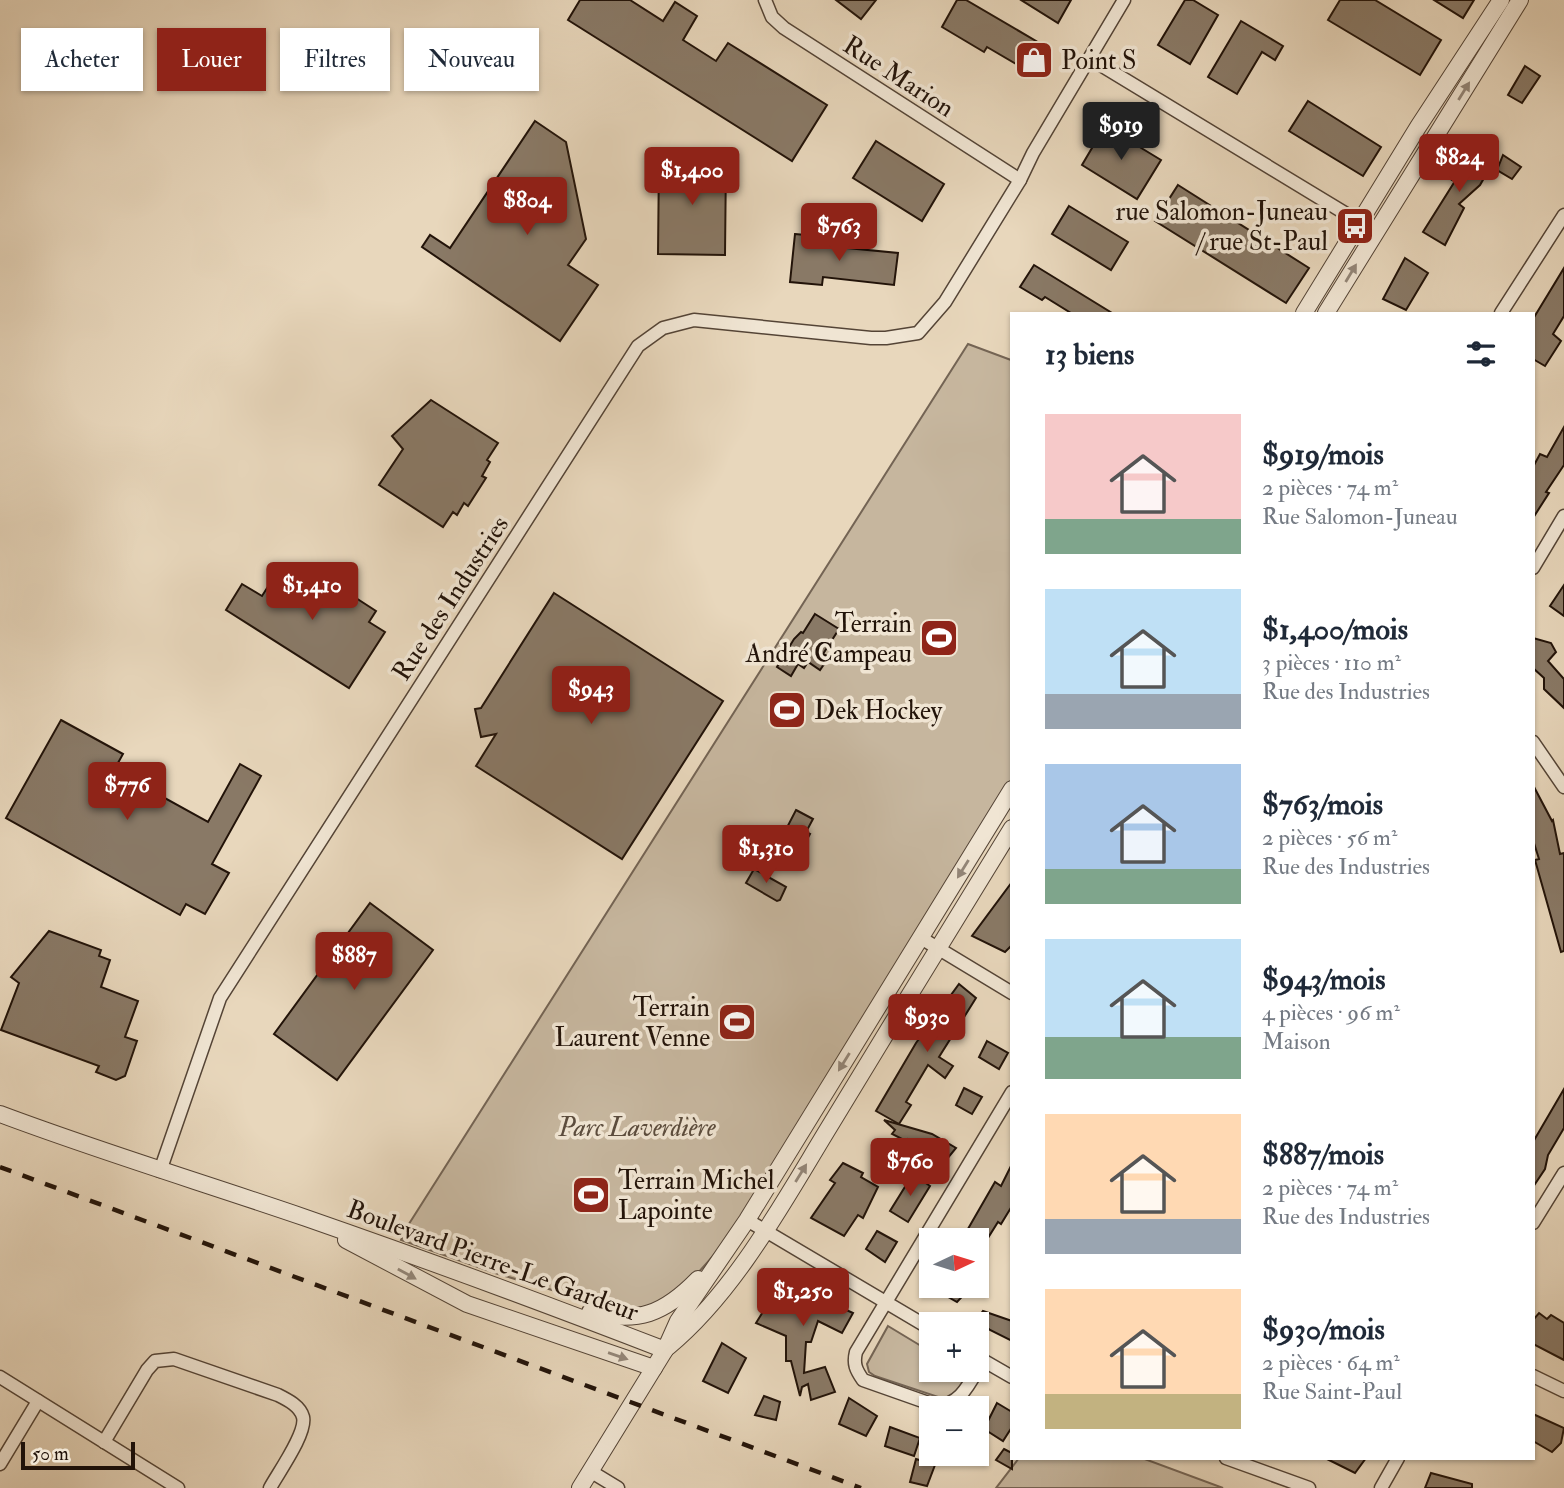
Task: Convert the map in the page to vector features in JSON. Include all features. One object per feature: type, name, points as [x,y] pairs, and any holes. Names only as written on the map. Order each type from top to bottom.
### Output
[{"type":"street","name":"Rue Marion","points":[[765,0],[772,17],[784,28],[1020,180]]},
{"type":"street","name":"Rue des Industries","points":[[160,1171],[220,998],[638,346],[663,328],[694,320],[871,338],[918,333],[945,302],[1125,0]]},
{"type":"street","points":[[1305,312],[1418,127],[1501,0]]},
{"type":"street","points":[[1327,312],[1520,0]]},
{"type":"street","points":[[1466,56],[1483,59]]},
{"type":"street","points":[[1091,59],[1376,232]]},
{"type":"street","points":[[1418,127],[1437,134]]},
{"type":"street","points":[[1502,312],[1564,215]]},
{"type":"street","points":[[1535,565],[1564,516]]},
{"type":"street","points":[[1535,745],[1564,786]]},
{"type":"street","points":[[580,1488],[665,1350],[678,1321],[747,1220],[1010,792]]},
{"type":"street","points":[[665,1350],[690,1329],[709,1307],[765,1231],[1008,833],[988,829]]},
{"type":"street","points":[[921,938],[1010,992]]},
{"type":"street","points":[[860,1036],[878,1046]]},
{"type":"street","points":[[968,1382],[960,1397],[951,1404],[934,1405],[863,1380],[854,1361],[856,1352],[1010,1095]]},
{"type":"street","name":"Boulevard Pierre-Le Gardeur","points":[[0,1114],[160,1171],[304,1217],[531,1298],[665,1350]]},
{"type":"street","points":[[801,1133],[819,1143]]},
{"type":"street","points":[[1535,1220],[1562,1180]]},
{"type":"street","name":"Boulevard Pierre-Le Gardeur","points":[[304,1217],[448,1296],[654,1368]]},
{"type":"street","points":[[747,1220],[919,1322]]},
{"type":"street","points":[[531,1298],[604,1316],[635,1317],[652,1314],[674,1302],[728,1247]]},
{"type":"street","points":[[104,1442],[147,1370],[155,1361],[174,1359],[278,1395],[299,1409],[303,1418],[303,1429],[270,1488]]},
{"type":"street","points":[[989,1363],[1010,1376]]},
{"type":"street","points":[[0,1377],[178,1488]]},
{"type":"street","points":[[1535,1377],[1564,1391]]},
{"type":"street","points":[[0,1464],[38,1401]]},
{"type":"street","points":[[1232,1460],[1309,1488]]},
{"type":"street","points":[[1381,1488],[1397,1460]]},
{"type":"street","points":[[590,1471],[618,1488]]},
{"type":"green space","name":"Parc Laverdière","points":[[968,344],[1010,360],[1010,783],[751,1208],[720,1248],[681,1288],[654,1305],[635,1308],[616,1309],[495,1273],[401,1240]]},
{"type":"green space","points":[[888,1326],[919,1345],[919,1382],[962,1382],[962,1385],[949,1396],[935,1396],[875,1376],[869,1372],[867,1364]]},
{"type":"green space","points":[[1017,1460],[1147,1460],[1223,1488],[996,1488]]},
{"type":"building","points":[[580,0],[630,0],[663,21],[675,2],[697,16],[683,40],[716,61],[728,43],[827,105],[792,161],[568,20]]},
{"type":"building","points":[[836,0],[876,0],[861,19]]},
{"type":"building","points":[[957,0],[966,0],[1048,48],[1033,74],[987,47],[984,52],[942,27]]},
{"type":"building","points":[[1021,0],[1071,0],[1058,23]]},
{"type":"building","points":[[1185,0],[1193,0],[1218,15],[1190,64],[1158,45]]},
{"type":"building","points":[[1340,0],[1375,0],[1441,40],[1420,75],[1328,20]]},
{"type":"building","points":[[1434,0],[1474,0],[1463,18]]},
{"type":"building","points":[[1241,21],[1283,46],[1275,60],[1262,52],[1237,94],[1208,77]]},
{"type":"building","points":[[1525,66],[1540,76],[1522,103],[1508,95]]},
{"type":"building","points":[[1308,101],[1381,147],[1363,176],[1289,131]]},
{"type":"building","points":[[535,121],[566,142],[586,239],[568,265],[598,285],[560,341],[422,247],[430,235],[450,248]]},
{"type":"building","points":[[1105,126],[1161,160],[1137,199],[1082,165]]},
{"type":"building","points":[[876,141],[944,184],[922,221],[853,178]]},
{"type":"building","points":[[1479,146],[1496,157],[1480,185],[1459,204],[1464,208],[1445,245],[1423,232],[1470,151],[1474,152]]},
{"type":"building","points":[[1503,155],[1521,167],[1512,179],[1497,170]]},
{"type":"building","points":[[659,159],[726,159],[725,255],[658,254]]},
{"type":"building","points":[[1178,185],[1309,268],[1286,303],[1155,221]]},
{"type":"building","points":[[1069,206],[1128,242],[1111,270],[1052,234]]},
{"type":"building","points":[[795,234],[827,237],[827,246],[898,253],[894,285],[823,277],[822,285],[790,282]]},
{"type":"building","points":[[1405,258],[1428,273],[1406,310],[1383,299]]},
{"type":"building","points":[[1034,265],[1110,312],[1069,312],[1045,297],[1042,300],[1020,287]]},
{"type":"building","points":[[1564,268],[1564,316],[1553,334],[1561,341],[1545,366],[1535,360],[1535,316]]},
{"type":"building","points":[[431,400],[498,443],[487,460],[490,462],[482,476],[486,478],[468,506],[464,503],[457,515],[453,512],[443,527],[379,485],[403,449],[392,436]]},
{"type":"building","points":[[1564,427],[1564,465],[1535,515],[1535,463],[1540,454],[1547,457]]},
{"type":"building","points":[[305,565],[376,611],[369,622],[385,632],[349,688],[226,610],[242,584],[262,596],[281,566],[297,576]]},
{"type":"building","points":[[1564,585],[1564,616],[1550,606]]},
{"type":"building","points":[[554,593],[723,701],[622,859],[476,766],[496,734],[481,737],[475,709],[481,708]]},
{"type":"building","points":[[815,614],[839,629],[823,654],[829,657],[820,670],[808,662],[804,668],[798,664],[791,676],[777,667],[794,639],[803,633]]},
{"type":"building","points":[[1535,639],[1551,643],[1556,652],[1548,661],[1564,679],[1564,708],[1544,689],[1544,678],[1535,670]]},
{"type":"building","points":[[61,720],[123,754],[114,770],[208,822],[240,764],[261,776],[212,864],[229,873],[205,914],[186,904],[180,915],[6,818]]},
{"type":"building","points":[[1535,789],[1553,820],[1560,854],[1564,853],[1564,951],[1561,952],[1535,860],[1539,859],[1535,846]]},
{"type":"building","points":[[796,810],[813,819],[806,832],[810,834],[797,858],[787,853],[790,846],[780,841]]},
{"type":"building","points":[[754,869],[786,887],[780,900],[777,901],[746,883]]},
{"type":"building","points":[[1010,885],[1010,947],[1005,952],[972,936]]},
{"type":"building","points":[[370,903],[433,950],[337,1080],[274,1034]]},
{"type":"building","points":[[49,931],[101,950],[99,956],[110,960],[101,987],[138,1001],[125,1037],[137,1041],[125,1076],[116,1080],[96,1072],[99,1066],[1,1030],[19,983],[11,977]]},
{"type":"building","points":[[959,984],[976,998],[939,1057],[953,1066],[945,1078],[928,1065],[906,1102],[911,1105],[899,1124],[876,1111],[916,1043]]},
{"type":"building","points":[[987,1041],[1008,1053],[999,1069],[979,1057]]},
{"type":"building","points":[[964,1088],[982,1097],[972,1114],[956,1105]]},
{"type":"building","points":[[1564,1089],[1564,1128],[1535,1184],[1535,1139]]},
{"type":"building","points":[[884,1120],[932,1134],[956,1148],[943,1164],[908,1139],[906,1141],[892,1134],[895,1130]]},
{"type":"building","points":[[843,1163],[863,1173],[861,1177],[878,1187],[863,1218],[858,1215],[844,1236],[811,1218],[835,1183],[830,1180]]},
{"type":"building","points":[[1010,1168],[1010,1209],[989,1236],[989,1228],[968,1228],[995,1182],[1001,1186]]},
{"type":"building","points":[[913,1174],[930,1186],[908,1222],[890,1211]]},
{"type":"building","points":[[877,1231],[897,1242],[885,1262],[866,1249]]},
{"type":"building","points":[[789,1270],[806,1280],[800,1289],[853,1313],[842,1333],[818,1321],[811,1342],[806,1342],[804,1373],[825,1367],[835,1392],[811,1400],[808,1384],[802,1387],[800,1396],[791,1361],[786,1361],[786,1336],[756,1323]]},
{"type":"building","points":[[989,1313],[1010,1320],[1010,1340],[990,1330]]},
{"type":"building","points":[[1539,1313],[1547,1319],[1551,1315],[1564,1323],[1564,1360],[1535,1345],[1535,1318]]},
{"type":"building","points":[[722,1343],[746,1358],[728,1393],[703,1381]]},
{"type":"building","points":[[764,1396],[780,1402],[776,1420],[755,1415]]},
{"type":"building","points":[[849,1398],[877,1416],[866,1436],[839,1424]]},
{"type":"building","points":[[997,1403],[1010,1411],[1010,1430],[1003,1441],[989,1432],[989,1419]]},
{"type":"building","points":[[1535,1415],[1564,1428],[1561,1443],[1552,1452],[1535,1442]]},
{"type":"building","points":[[890,1427],[919,1438],[914,1456],[885,1446]]},
{"type":"building","points":[[1004,1449],[1010,1452],[1012,1469],[996,1460]]},
{"type":"building","points":[[916,1459],[919,1460],[919,1466],[935,1466],[927,1486],[910,1482]]},
{"type":"building","points":[[1329,1460],[1365,1460],[1355,1473]]},
{"type":"building","points":[[1431,1473],[1472,1484],[1472,1488],[1425,1488]]},
{"type":"railway","points":[[0,1167],[861,1488]]},
{"type":"place","name":"Point S","points":[[1034,60]]},
{"type":"place","name":"rue Salomon-Juneau / rue St-Paul","points":[[1355,226]]},
{"type":"place","name":"Terrain André Campeau","points":[[939,638]]},
{"type":"place","name":"Dek Hockey","points":[[787,710]]},
{"type":"place","name":"Terrain Laurent Venne","points":[[737,1022]]},
{"type":"place","name":"Terrain Michel Lapointe","points":[[591,1195]]}]
